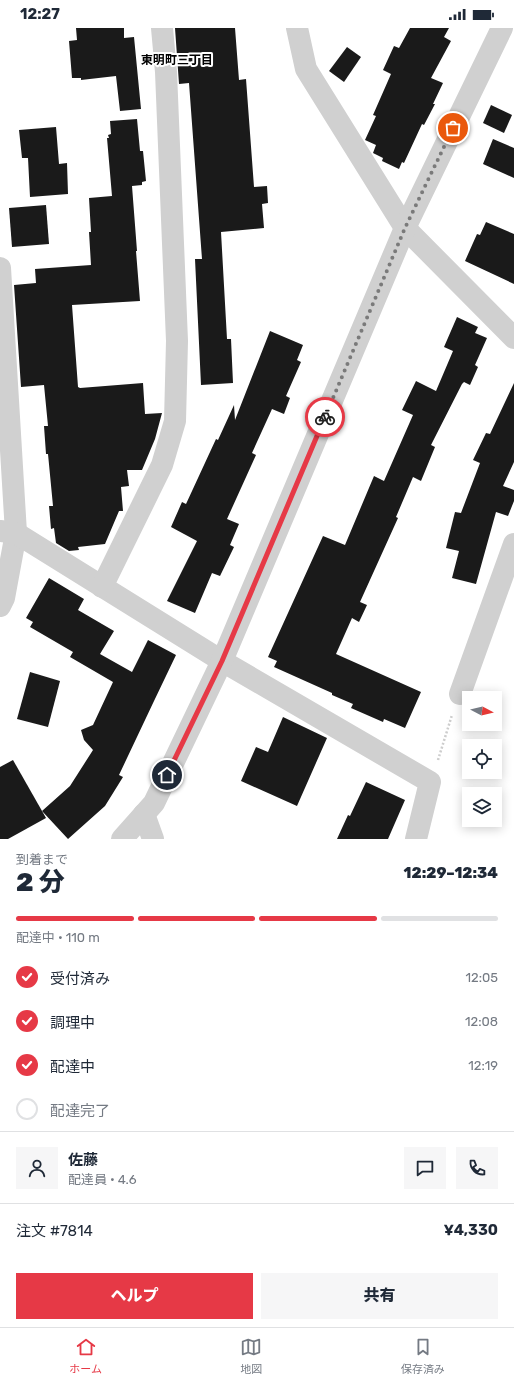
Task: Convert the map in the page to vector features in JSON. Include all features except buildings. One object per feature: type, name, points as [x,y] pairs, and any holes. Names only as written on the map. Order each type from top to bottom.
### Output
[{"type":"street","points":[[102,587],[162,465],[175,421],[177,341],[166,80],[162,28]]},
{"type":"street","points":[[297,28],[306,69],[405,228],[514,338]]},
{"type":"street","points":[[122,839],[154,803],[222,661],[405,228],[502,28]]},
{"type":"street","points":[[0,268],[8,532],[4,598],[0,606]]},
{"type":"street","points":[[8,532],[102,587],[222,661],[430,782],[416,839]]},
{"type":"street","points":[[460,694],[514,544]]},
{"type":"street","points":[[144,814],[153,839]]},
{"type":"path","points":[[430,782],[460,694]]},
{"type":"way so far","points":[[325,417],[405,228],[453,128]]},
{"type":"district","name":"東明町三丁目","points":[[177,60]]},
{"type":"route","points":[[167,775],[222,661],[325,417]]}]
